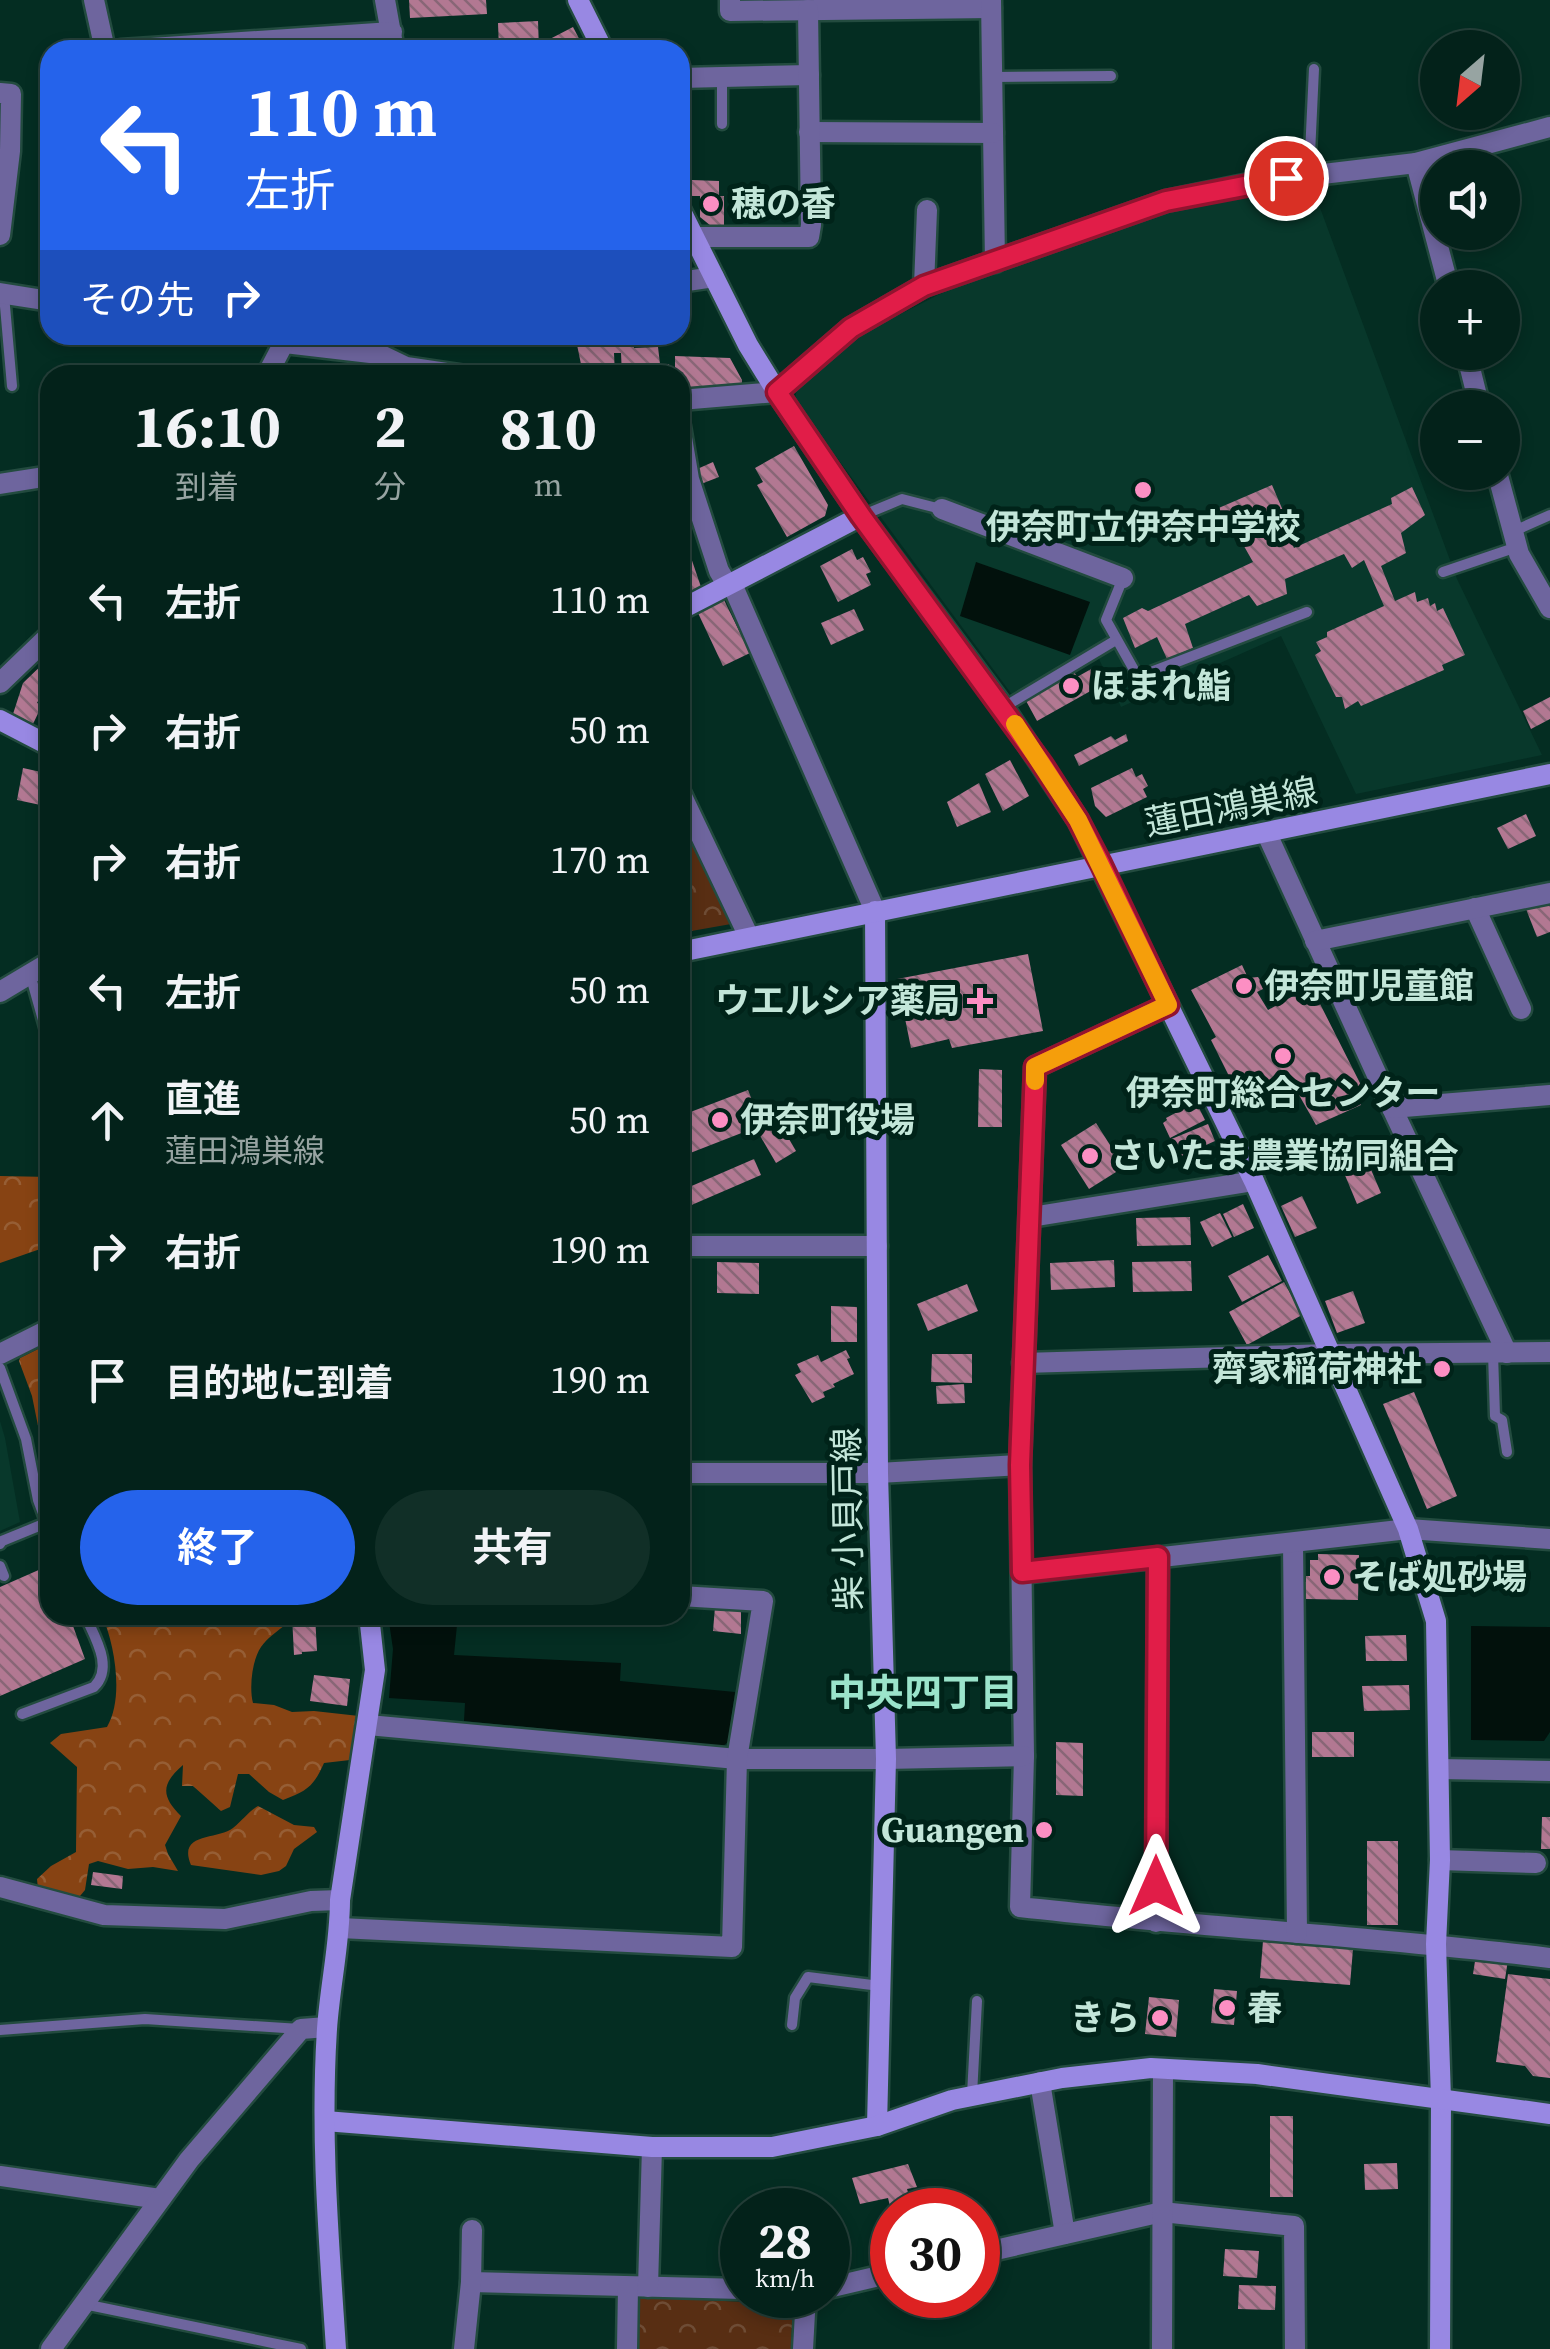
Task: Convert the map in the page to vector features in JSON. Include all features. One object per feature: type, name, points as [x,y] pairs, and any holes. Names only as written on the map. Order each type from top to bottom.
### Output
[{"type":"street","points":[[94,0],[103,40]]},
{"type":"street","points":[[385,0],[393,40]]},
{"type":"street","points":[[578,0],[598,40]]},
{"type":"street","points":[[730,0],[730,11],[991,4],[995,262]]},
{"type":"street","points":[[694,236],[809,237],[808,10]]},
{"type":"street","points":[[690,78],[808,75]]},
{"type":"street","points":[[0,93],[11,94],[10,152],[0,236]]},
{"type":"street","points":[[690,399],[777,392],[851,328],[924,286],[1166,201],[1264,181],[1416,164],[1550,127]]},
{"type":"street","points":[[810,132],[993,134]]},
{"type":"street","points":[[1416,164],[1443,270]]},
{"type":"street","points":[[924,286],[927,210]]},
{"type":"street","name":"蓮田鴻巣線","points":[[690,228],[748,346],[777,392],[861,516],[1003,707],[1078,820],[1101,864],[1267,834],[1550,774]]},
{"type":"street","points":[[690,281],[714,277]]},
{"type":"street","points":[[2,293],[40,299]]},
{"type":"street","points":[[324,345],[380,354],[400,365]]},
{"type":"street","points":[[0,484],[40,478]]},
{"type":"street","points":[[1502,490],[1515,540],[1550,608]]},
{"type":"street","points":[[690,493],[719,571],[730,585],[876,911]]},
{"type":"street","points":[[942,510],[1123,578]]},
{"type":"street","points":[[690,605],[861,516]]},
{"type":"street","points":[[0,683],[40,645]]},
{"type":"street","points":[[0,720],[40,741]]},
{"type":"street","points":[[690,813],[749,938]]},
{"type":"street","points":[[1267,834],[1500,1353]]},
{"type":"street","points":[[690,950],[1101,864],[1254,1181],[1331,1354],[1408,1529],[1436,1621],[1440,1769],[1436,1944],[1441,2099],[1440,2349]]},
{"type":"street","points":[[1315,941],[1550,893]]},
{"type":"street","points":[[1476,908],[1521,1009]]},
{"type":"street","name":"柴 小貝戸線","points":[[876,911],[878,1473],[886,1759],[877,2126]]},
{"type":"street","points":[[0,992],[40,968]]},
{"type":"street","points":[[1168,1005],[1035,1067],[1020,1465],[1024,1756],[1020,1907],[1436,1944],[1550,1958]]},
{"type":"street","points":[[1392,1108],[1550,1094]]},
{"type":"street","points":[[1031,1217],[1254,1181]]},
{"type":"street","points":[[690,1246],[876,1246]]},
{"type":"street","points":[[0,1354],[40,1334]]},
{"type":"street","points":[[1024,1363],[1550,1352]]},
{"type":"street","points":[[690,1473],[878,1473],[1020,1465]]},
{"type":"street","points":[[1022,1572],[1408,1529],[1550,1539]]},
{"type":"street","points":[[1294,1543],[1297,1933]]},
{"type":"street","points":[[1156,1922],[1158,1557]]},
{"type":"street","points":[[340,1928],[732,1946],[738,1759],[763,1600],[690,1596]]},
{"type":"street","points":[[336,2349],[325,2179],[327,2027],[340,1900],[375,1670],[371,1625]]},
{"type":"street","points":[[368,1725],[738,1759],[1024,1756]]},
{"type":"street","points":[[1440,1769],[1550,1771]]},
{"type":"street","points":[[1440,1860],[1536,1864]]},
{"type":"street","points":[[0,1887],[104,1915],[225,1918],[340,1900]]},
{"type":"street","points":[[52,2349],[189,2160],[301,2029],[327,2027]]},
{"type":"street","points":[[325,2120],[652,2147],[772,2147],[877,2126],[952,2100],[1040,2082],[1163,2069],[1258,2074],[1550,2114]]},
{"type":"street","points":[[1162,2349],[1163,2069]]},
{"type":"street","points":[[1040,2082],[1066,2234]]},
{"type":"street","points":[[627,2349],[638,2287],[652,2147]]},
{"type":"street","points":[[0,2176],[160,2199]]},
{"type":"street","points":[[1000,2249],[1162,2212],[1294,2226],[1295,2349]]},
{"type":"street","points":[[464,2349],[472,2230]]},
{"type":"street","points":[[471,2282],[720,2289]]},
{"type":"street","points":[[803,2349],[805,2318]]},
{"type":"lane","points":[[1309,176],[1314,70]]},
{"type":"lane","points":[[992,77],[1111,76]]},
{"type":"lane","points":[[722,77],[722,124]]},
{"type":"lane","points":[[2,293],[12,386]]},
{"type":"lane","points":[[861,516],[902,499],[942,510]]},
{"type":"lane","points":[[1443,572],[1515,540],[1550,515]]},
{"type":"lane","points":[[1123,578],[1106,620],[1138,678],[1307,612]]},
{"type":"lane","points":[[1003,707],[1116,640]]},
{"type":"lane","points":[[30,973],[40,1009]]},
{"type":"lane","points":[[1500,1353],[1495,1416],[1502,1420],[1507,1452]]},
{"type":"lane","points":[[0,1368],[26,1439],[40,1505]]},
{"type":"lane","points":[[0,1544],[40,1529]]},
{"type":"lane","points":[[22,1714],[94,1688],[102,1679],[104,1666],[90,1625]]},
{"type":"lane","points":[[792,2025],[794,1998],[808,1977],[882,1986]]},
{"type":"lane","points":[[972,2096],[977,2001]]},
{"type":"lane","points":[[0,2030],[145,2020],[301,2029]]},
{"type":"lane","points":[[84,2304],[301,2349]]},
{"type":"shaded area","name":"伊奈町立伊奈中学校","points":[[1312,186],[1420,479],[1420,490],[1424,490],[1457,579],[1542,755],[1356,794],[1281,636],[1121,707],[1094,648],[1013,696],[795,401],[797,386],[869,330],[938,295],[1039,251],[1176,208]]},
{"type":"shaded area","points":[[976,562],[1090,602],[1070,655],[960,616]]},
{"type":"shaded area","points":[[0,1421],[20,1522],[0,1531]]},
{"type":"shaded area","points":[[389,1625],[457,1625],[454,1655],[621,1663],[620,1681],[735,1692],[728,1742],[723,1746],[464,1721],[465,1703],[389,1698],[393,1649]]},
{"type":"shaded area","points":[[1471,1626],[1550,1627],[1550,1732],[1544,1741],[1471,1740]]},
{"type":"green space","points":[[690,826],[733,918],[731,924],[690,931]]},
{"type":"green space","points":[[0,1176],[40,1177],[40,1249],[0,1263]]},
{"type":"green space","points":[[40,1348],[40,1436],[32,1396],[20,1358]]},
{"type":"green space","points":[[105,1625],[285,1625],[263,1644],[255,1659],[253,1703],[292,1712],[359,1716],[359,1735],[350,1760],[324,1763],[309,1787],[283,1800],[249,1774],[238,1774],[230,1807],[221,1811],[193,1786],[182,1786],[183,1765],[166,1790],[181,1816],[165,1845],[178,1871],[128,1869],[98,1861],[89,1864],[85,1890],[75,1902],[38,1889],[37,1879],[76,1852],[77,1767],[50,1743],[61,1734],[107,1727],[116,1687]]},
{"type":"green space","points":[[258,1806],[294,1825],[314,1827],[317,1832],[294,1849],[279,1871],[261,1875],[191,1865],[188,1854],[194,1842],[226,1832]]},
{"type":"green space","points":[[634,2297],[720,2301],[720,2318],[792,2318],[791,2349],[632,2349]]},
{"type":"building","points":[[409,0],[486,0],[487,14],[410,18]]},
{"type":"building","points":[[538,21],[539,40],[499,40],[498,23]]},
{"type":"building","points":[[573,27],[580,40],[548,40]]},
{"type":"building","points":[[692,180],[719,181],[719,196],[724,196],[724,227],[711,226],[700,217],[700,196],[692,196]]},
{"type":"building","points":[[577,345],[658,347],[660,364],[669,365],[622,365],[621,353],[614,353],[615,365],[581,365]]},
{"type":"building","points":[[675,356],[730,358],[742,380],[742,392],[690,393],[690,365],[675,365]]},
{"type":"building","points":[[794,446],[828,505],[825,516],[787,537],[757,485],[763,482],[755,468]]},
{"type":"building","points":[[713,462],[719,477],[701,484],[695,470]]},
{"type":"building","points":[[1272,485],[1284,513],[1279,516],[1294,548],[1392,504],[1391,498],[1412,487],[1425,515],[1401,533],[1406,553],[1381,566],[1395,601],[1415,592],[1417,602],[1428,598],[1437,611],[1443,608],[1465,655],[1442,665],[1444,670],[1361,706],[1358,701],[1345,709],[1342,697],[1336,697],[1315,655],[1321,651],[1316,642],[1327,637],[1327,632],[1384,606],[1364,560],[1352,568],[1344,554],[1285,579],[1287,594],[1257,606],[1249,595],[1185,624],[1193,648],[1167,659],[1157,637],[1135,648],[1123,618],[1142,608],[1148,611],[1253,562],[1236,532],[1224,538],[1214,510]]},
{"type":"building","points":[[852,549],[857,560],[863,557],[871,572],[866,574],[871,585],[838,602],[820,566]]},
{"type":"building","points":[[690,555],[701,587],[690,592]]},
{"type":"building","points":[[724,600],[750,653],[723,666],[698,613]]},
{"type":"building","points":[[854,609],[864,630],[831,645],[821,623]]},
{"type":"building","points":[[40,667],[40,709],[33,724],[13,714],[23,683]]},
{"type":"building","points":[[1072,668],[1077,677],[1093,668],[1103,684],[1037,721],[1025,699]]},
{"type":"building","points":[[1550,697],[1550,719],[1531,729],[1523,711]]},
{"type":"building","points":[[1126,734],[1128,741],[1079,766],[1074,755],[1111,736],[1115,740]]},
{"type":"building","points":[[1010,760],[1029,796],[1003,811],[985,774]]},
{"type":"building","points":[[23,768],[40,772],[40,805],[17,800]]},
{"type":"building","points":[[1132,768],[1136,777],[1142,774],[1148,786],[1143,789],[1147,797],[1106,817],[1095,806],[1091,788]]},
{"type":"building","points":[[979,783],[991,812],[957,827],[947,802]]},
{"type":"building","points":[[1526,814],[1536,836],[1508,849],[1497,828]]},
{"type":"building","points":[[1548,901],[1550,932],[1537,937],[1526,909]]},
{"type":"building","points":[[1028,954],[1043,1031],[952,1048],[949,1039],[911,1048],[897,979]]},
{"type":"building","name":"伊奈町総合センター","points":[[1242,965],[1248,978],[1258,977],[1265,988],[1257,992],[1268,1010],[1311,986],[1363,1089],[1357,1092],[1361,1105],[1316,1125],[1286,1072],[1239,1096],[1211,1040],[1216,1037],[1191,990]]},
{"type":"building","points":[[979,1069],[1002,1070],[1002,1127],[978,1127]]},
{"type":"building","name":"伊奈町役場","points":[[748,1090],[762,1125],[690,1153],[690,1112]]},
{"type":"building","points":[[1196,1102],[1205,1120],[1170,1138],[1163,1123],[1166,1118]]},
{"type":"building","points":[[779,1122],[796,1151],[776,1163],[759,1134]]},
{"type":"building","points":[[1096,1123],[1124,1167],[1089,1189],[1061,1145]]},
{"type":"building","points":[[1208,1124],[1215,1141],[1177,1158],[1169,1140]]},
{"type":"building","points":[[1366,1158],[1381,1193],[1357,1204],[1342,1168]]},
{"type":"building","points":[[754,1159],[761,1175],[690,1206],[690,1187]]},
{"type":"building","points":[[1302,1196],[1317,1228],[1295,1237],[1281,1206]]},
{"type":"building","points":[[1243,1204],[1254,1228],[1234,1237],[1223,1214]]},
{"type":"building","points":[[1220,1213],[1232,1237],[1212,1247],[1200,1222]]},
{"type":"building","points":[[1190,1217],[1191,1245],[1137,1246],[1136,1218]]},
{"type":"building","points":[[1268,1255],[1282,1281],[1242,1302],[1228,1276]]},
{"type":"building","points":[[1114,1260],[1115,1287],[1051,1290],[1050,1263]]},
{"type":"building","points":[[1191,1261],[1192,1291],[1133,1292],[1132,1262]]},
{"type":"building","points":[[717,1262],[759,1263],[759,1294],[717,1293]]},
{"type":"building","points":[[1284,1282],[1302,1315],[1247,1345],[1229,1312]]},
{"type":"building","points":[[967,1284],[978,1311],[928,1331],[917,1304]]},
{"type":"building","points":[[1353,1291],[1365,1323],[1337,1333],[1325,1301]]},
{"type":"building","points":[[831,1306],[857,1307],[857,1342],[831,1342]]},
{"type":"building","points":[[846,1350],[854,1374],[833,1384],[835,1387],[823,1392],[825,1397],[812,1403],[795,1375],[801,1372],[797,1364],[818,1355],[821,1362]]},
{"type":"building","points":[[932,1354],[972,1354],[972,1383],[931,1382]]},
{"type":"building","points":[[964,1384],[965,1403],[937,1404],[936,1386]]},
{"type":"building","points":[[1414,1392],[1457,1496],[1427,1509],[1383,1404]]},
{"type":"building","points":[[1318,1554],[1359,1555],[1358,1600],[1302,1602],[1310,1560],[1318,1560]]},
{"type":"building","points":[[40,1569],[40,1625],[73,1625],[85,1659],[0,1696],[0,1587]]},
{"type":"building","points":[[715,1607],[741,1610],[741,1634],[713,1631]]},
{"type":"building","points":[[292,1625],[316,1625],[317,1651],[294,1655]]},
{"type":"building","points":[[1406,1635],[1407,1661],[1366,1661],[1365,1636]]},
{"type":"building","points":[[314,1675],[350,1679],[347,1706],[310,1701]]},
{"type":"building","points":[[1409,1685],[1410,1710],[1364,1711],[1362,1686]]},
{"type":"building","points":[[1312,1732],[1354,1732],[1354,1757],[1312,1757]]},
{"type":"building","points":[[1056,1742],[1083,1743],[1083,1796],[1056,1795]]},
{"type":"building","points":[[1542,1817],[1550,1817],[1550,1849],[1541,1849]]},
{"type":"building","points":[[1367,1841],[1398,1841],[1398,1925],[1367,1925]]},
{"type":"building","points":[[93,1872],[123,1876],[122,1889],[91,1885]]},
{"type":"building","points":[[1263,1941],[1353,1949],[1350,1985],[1260,1978]]},
{"type":"building","points":[[1476,1955],[1508,1960],[1505,1979],[1473,1974]]},
{"type":"building","points":[[1508,1974],[1550,1979],[1550,2078],[1533,2076],[1525,2066],[1496,2062]]},
{"type":"building","points":[[1214,1989],[1237,1991],[1234,2025],[1211,2023]]},
{"type":"building","points":[[1149,1997],[1179,2000],[1176,2037],[1145,2034]]},
{"type":"building","points":[[1270,2116],[1293,2116],[1293,2197],[1270,2197]]},
{"type":"building","points":[[1397,2163],[1398,2189],[1365,2190],[1364,2164]]},
{"type":"building","points":[[908,2164],[917,2187],[870,2188],[870,2202],[860,2204],[852,2178]]},
{"type":"building","points":[[1225,2249],[1259,2251],[1257,2278],[1223,2276]]},
{"type":"building","points":[[1239,2285],[1276,2286],[1275,2310],[1238,2309]]},
{"type":"slow traffic","points":[[1015,724],[1078,820],[1168,1005],[1035,1067],[1035,1081]]},
{"type":"place","name":"穂の香","points":[[711,204]]},
{"type":"place","name":"伊奈町立伊奈中学校","points":[[1143,490]]},
{"type":"place","name":"ほまれ鮨","points":[[1071,686]]},
{"type":"place","name":"伊奈町児童館","points":[[1244,986]]},
{"type":"place","name":"ウエルシア薬局","points":[[980,1001]]},
{"type":"place","name":"伊奈町総合センター","points":[[1283,1056]]},
{"type":"place","name":"伊奈町役場","points":[[720,1120]]},
{"type":"place","name":"さいたま農業協同組合","points":[[1090,1156]]},
{"type":"place","name":"齊家稲荷神社","points":[[1442,1369]]},
{"type":"place","name":"そば処砂場","points":[[1332,1577]]},
{"type":"place","name":"Guangen","points":[[1044,1830]]},
{"type":"place","name":"春","points":[[1227,2008]]},
{"type":"place","name":"きら","points":[[1160,2018]]},
{"type":"district","name":"中央四丁目","points":[[923,1693]]},
{"type":"route","points":[[1156,1886],[1158,1557],[1022,1572],[1020,1465],[1035,1067],[1168,1005],[1078,820],[1003,707],[861,516],[777,392],[851,328],[924,286],[1166,201],[1286,178]]}]
